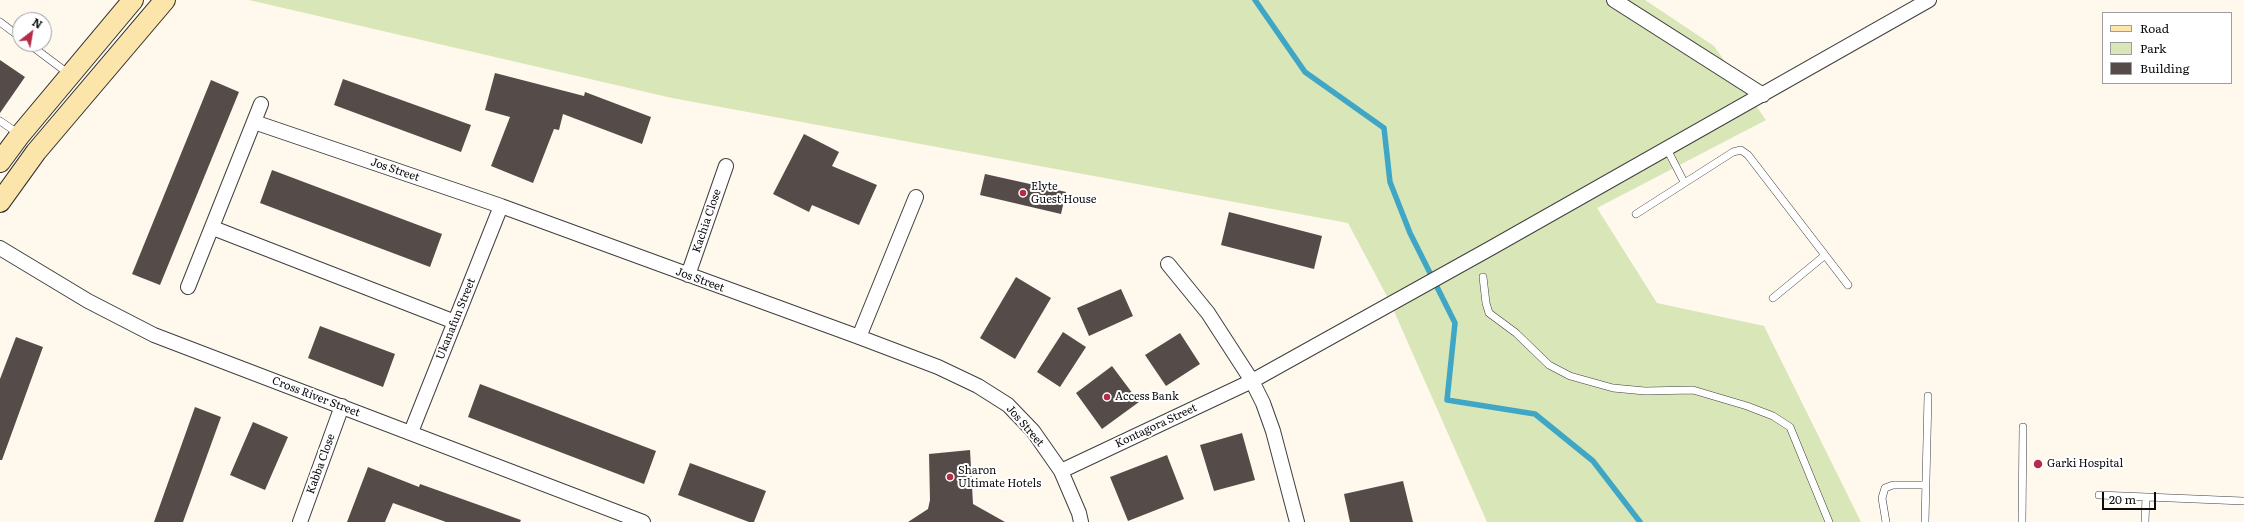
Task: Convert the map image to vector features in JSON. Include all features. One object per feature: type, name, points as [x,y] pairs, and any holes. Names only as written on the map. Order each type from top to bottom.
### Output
[{"type":"street","points":[[0,162],[70,74],[133,0]]},
{"type":"street","points":[[0,202],[36,152],[165,0]]},
{"type":"street","points":[[1614,0],[1763,95]]},
{"type":"street","name":"Kontagora Street","points":[[1060,471],[1252,381],[1930,0]]},
{"type":"street","points":[[188,287],[213,228],[261,104]]},
{"type":"street","name":"Jos Street","points":[[254,122],[501,206],[859,337],[938,367],[978,386],[1008,405],[1033,431],[1060,471],[1079,513],[1080,522]]},
{"type":"street","name":"Kachia Close","points":[[688,275],[726,166]]},
{"type":"street","points":[[859,337],[916,197]]},
{"type":"street","name":"Ukanafun Street","points":[[411,432],[501,206]]},
{"type":"street","points":[[213,228],[455,322]]},
{"type":"street","name":"Cross River Street","points":[[0,248],[88,301],[154,335],[643,522]]},
{"type":"street","points":[[1168,264],[1208,313],[1252,381],[1263,403],[1273,431],[1297,522]]},
{"type":"street","name":"Kabba Close","points":[[300,522],[342,406]]},
{"type":"lane","points":[[0,22],[12,31]]},
{"type":"lane","points":[[40,52],[70,74]]},
{"type":"lane","points":[[0,121],[20,135]]},
{"type":"lane","points":[[1667,149],[1684,182]]},
{"type":"lane","points":[[1636,214],[1733,152],[1741,150],[1748,155],[1824,256],[1848,285]]},
{"type":"lane","points":[[1773,298],[1824,256]]},
{"type":"lane","points":[[1483,277],[1486,303],[1490,312],[1516,333],[1549,365],[1570,376],[1613,388],[1645,392],[1694,390],[1747,406],[1772,416],[1790,426],[1829,522]]},
{"type":"lane","points":[[1925,522],[1924,485],[1928,396]]},
{"type":"lane","points":[[2022,522],[2023,427]]},
{"type":"lane","points":[[1886,522],[1882,498],[1885,488],[1893,485],[1924,485]]},
{"type":"lane","points":[[2099,495],[2243,501]]},
{"type":"lane","points":[[2145,522],[2146,497]]},
{"type":"green space","points":[[249,0],[1645,0],[1714,46],[1766,120],[1597,208],[1657,303],[1764,326],[1861,522],[1487,522],[1390,302],[1348,223],[672,98]]},
{"type":"building","points":[[0,60],[25,77],[0,113]]},
{"type":"building","points":[[495,73],[584,96],[585,92],[651,117],[642,144],[563,114],[559,130],[554,129],[533,183],[491,166],[510,117],[485,110]]},
{"type":"building","points":[[343,79],[471,125],[461,152],[334,105]]},
{"type":"building","points":[[211,80],[239,92],[160,285],[132,274]]},
{"type":"building","points":[[804,134],[839,152],[832,166],[877,185],[859,225],[812,205],[809,212],[773,194]]},
{"type":"building","points":[[272,170],[442,234],[430,267],[260,203]]},
{"type":"building","name":"Elyte Guest House","points":[[985,174],[1066,192],[1061,214],[980,195]]},
{"type":"building","points":[[1229,212],[1322,236],[1314,269],[1221,245]]},
{"type":"building","points":[[1016,277],[1051,298],[1015,359],[980,338]]},
{"type":"building","points":[[1121,289],[1133,316],[1089,336],[1077,308]]},
{"type":"building","points":[[320,326],[395,354],[383,387],[308,358]]},
{"type":"building","points":[[1063,332],[1086,347],[1060,387],[1037,372]]},
{"type":"building","points":[[1180,333],[1200,364],[1166,386],[1145,355]]},
{"type":"building","points":[[16,337],[43,347],[2,460],[0,460],[0,379]]},
{"type":"building","name":"Access Bank","points":[[1112,366],[1139,402],[1102,429],[1076,393]]},
{"type":"building","points":[[480,384],[656,451],[644,484],[468,417]]},
{"type":"building","points":[[195,407],[221,417],[183,522],[154,522]]},
{"type":"building","points":[[253,422],[288,437],[265,490],[230,475]]},
{"type":"building","points":[[1242,433],[1255,480],[1214,491],[1200,445]]},
{"type":"building","name":"Sharon Ultimate Hotels","points":[[970,450],[973,504],[1005,522],[908,522],[928,509],[930,500],[929,454]]},
{"type":"building","points":[[1167,455],[1184,499],[1128,521],[1110,477]]},
{"type":"building","points":[[690,463],[766,491],[754,522],[749,522],[678,495]]},
{"type":"building","points":[[368,467],[419,487],[420,484],[521,520],[520,522],[446,522],[393,503],[385,522],[347,522]]},
{"type":"building","points":[[1403,481],[1413,522],[1350,522],[1344,494]]},
{"type":"waterway","points":[[1255,0],[1305,72],[1384,128],[1390,182],[1410,233],[1455,323],[1447,400],[1535,414],[1593,461],[1640,522]]},
{"type":"place","name":"Elyte Guest House","points":[[1023,193]]},
{"type":"place","name":"Access Bank","points":[[1107,397]]},
{"type":"place","name":"Garki Hospital","points":[[2038,464]]},
{"type":"place","name":"Sharon Ultimate Hotels","points":[[950,477]]}]
